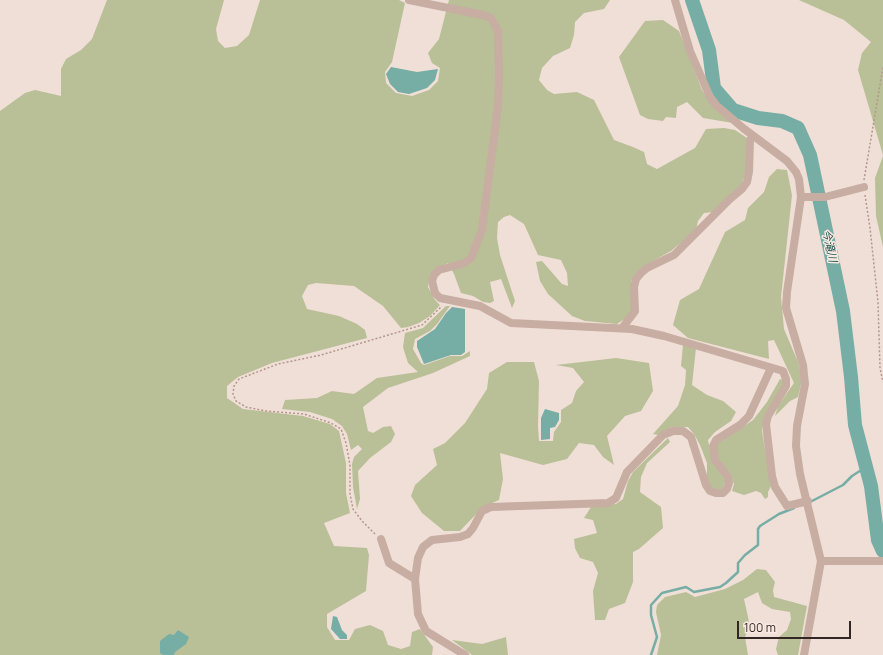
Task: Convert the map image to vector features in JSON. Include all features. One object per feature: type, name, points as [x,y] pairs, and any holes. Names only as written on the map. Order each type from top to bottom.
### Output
[{"type":"street","points":[[409,0],[483,15],[491,18],[498,31],[500,76],[498,106],[482,230],[472,258],[465,262],[439,270],[434,275],[432,281],[435,293],[440,298],[480,306],[511,323],[623,327],[664,336],[783,372],[786,379],[786,386],[768,416],[766,424],[775,487],[787,506],[808,501]]},
{"type":"street","points":[[675,0],[690,51],[710,97],[716,105],[753,136],[787,161],[799,179],[804,197],[787,292],[786,308],[803,365],[805,384],[798,418],[796,446],[800,474],[808,501],[821,561],[804,655]]},
{"type":"street","points":[[623,327],[635,311],[634,287],[636,279],[641,273],[647,268],[674,255],[742,189],[747,182],[749,172],[750,140],[753,136]]},
{"type":"street","points":[[804,197],[825,197],[864,187]]},
{"type":"street","points":[[465,655],[432,635],[422,626],[418,614],[415,579],[418,558],[423,547],[432,540],[460,537],[468,534],[482,512],[491,506],[608,503],[616,498],[627,472],[663,435],[674,431],[683,431],[691,437],[706,485],[710,491],[716,494],[723,493],[727,489],[729,483],[728,477],[715,460],[713,446],[716,440],[740,425],[749,416],[771,368]]},
{"type":"street","points":[[382,539],[390,563],[415,579]]},
{"type":"street","points":[[821,561],[881,562]]},
{"type":"path","points":[[883,67],[864,187],[878,302],[880,368],[883,382]]},
{"type":"path","points":[[382,539],[362,521],[353,509],[350,494],[350,465],[346,443],[341,429],[331,423],[304,414],[266,411],[246,407],[236,401],[233,394],[234,386],[239,380],[278,364],[321,355],[422,325],[447,300]]},
{"type":"green space","points":[[107,0],[224,0],[216,29],[218,41],[225,48],[237,46],[249,35],[260,0],[399,0],[405,3],[392,62],[385,72],[386,83],[396,93],[412,96],[429,90],[438,81],[440,68],[432,63],[428,53],[439,39],[449,0],[610,0],[604,9],[584,13],[575,22],[574,35],[570,48],[553,56],[542,68],[539,80],[547,90],[554,94],[577,92],[594,100],[614,140],[644,152],[647,164],[657,169],[695,148],[706,129],[724,128],[735,130],[747,138],[747,170],[740,188],[713,212],[704,213],[698,221],[696,230],[671,251],[644,266],[631,281],[632,309],[626,318],[617,324],[585,321],[572,316],[548,294],[540,281],[536,262],[542,261],[562,284],[568,286],[567,273],[561,260],[538,255],[524,224],[510,215],[504,217],[498,222],[497,238],[500,255],[515,301],[512,308],[501,279],[490,282],[494,301],[490,303],[483,302],[473,296],[461,293],[448,263],[430,274],[428,287],[435,300],[440,305],[430,316],[419,323],[408,327],[401,328],[383,306],[354,286],[316,283],[308,285],[302,296],[307,309],[339,316],[357,324],[365,330],[367,338],[272,363],[238,377],[227,386],[227,398],[243,409],[303,416],[330,424],[339,431],[346,463],[346,493],[350,513],[324,523],[334,546],[367,548],[369,555],[366,591],[327,614],[327,627],[335,640],[349,640],[355,629],[370,625],[383,631],[388,645],[401,649],[410,646],[412,632],[420,629],[433,647],[432,655],[0,655],[0,111],[25,93],[35,90],[61,96],[61,69],[66,59],[81,50],[92,39]]},
{"type":"green space","points":[[799,0],[883,0],[883,155],[858,70],[862,53],[871,42],[844,20]]},
{"type":"green space","points":[[663,20],[679,31],[702,90],[711,104],[733,123],[703,118],[687,102],[677,107],[676,118],[666,117],[663,121],[648,119],[640,115],[619,57],[645,21]]},
{"type":"green space","points":[[883,156],[883,247],[876,216],[875,178]]},
{"type":"green space","points":[[777,169],[787,170],[792,195],[781,297],[784,329],[798,362],[802,380],[798,397],[790,401],[775,416],[778,406],[794,383],[774,340],[768,341],[769,359],[688,338],[673,325],[680,300],[699,289],[725,232],[745,220],[748,208],[764,192],[769,177]]},
{"type":"green space","points":[[446,306],[450,306],[437,324],[430,331],[415,339],[413,349],[421,363],[424,365],[450,356],[462,356],[470,351],[470,356],[433,373],[388,388],[363,407],[368,431],[373,433],[383,427],[391,426],[395,434],[391,442],[370,458],[358,471],[360,499],[357,509],[353,487],[352,464],[354,457],[362,449],[358,445],[351,450],[347,434],[342,426],[332,419],[310,412],[282,409],[285,400],[317,398],[332,391],[354,394],[377,378],[418,372],[408,363],[403,347],[405,333],[423,328]]},
{"type":"green space","points":[[683,345],[696,348],[692,385],[707,395],[723,401],[736,412],[731,421],[715,432],[708,440],[712,461],[726,481],[722,490],[712,489],[707,478],[707,463],[700,445],[688,427],[672,427],[658,435],[653,434],[678,406],[685,385],[686,370],[681,366]]},
{"type":"green space","points":[[616,358],[649,363],[653,391],[641,411],[625,416],[607,436],[614,465],[603,457],[594,445],[579,443],[567,459],[543,465],[500,453],[503,479],[499,500],[483,507],[460,531],[444,531],[422,513],[411,496],[415,485],[437,465],[433,449],[445,443],[465,423],[487,389],[489,373],[507,362],[534,362],[539,381],[539,441],[553,441],[554,432],[561,422],[561,410],[572,403],[576,391],[584,382],[573,368],[556,365]]},
{"type":"green space","points":[[780,379],[783,380],[782,387],[763,420],[762,431],[771,486],[768,492],[768,497],[765,499],[761,493],[756,491],[744,495],[732,491],[734,484],[729,472],[717,459],[717,444],[753,420],[767,402]]},
{"type":"green space","points":[[668,438],[670,442],[647,463],[641,477],[640,492],[661,507],[663,528],[639,549],[633,552],[633,582],[625,603],[609,609],[605,620],[595,620],[593,591],[598,573],[593,562],[580,558],[575,548],[574,539],[597,533],[593,520],[584,518],[591,507],[616,504],[623,499],[628,481],[633,472]]},
{"type":"green space","points":[[757,569],[766,570],[775,582],[773,590],[774,597],[807,606],[798,655],[778,655],[776,649],[779,637],[787,630],[791,619],[790,612],[772,609],[762,603],[758,592],[744,599],[750,626],[745,637],[748,655],[657,655],[661,635],[656,612],[657,605],[665,597],[686,592],[695,597],[725,589],[743,580]]},
{"type":"green space","points":[[506,637],[508,655],[472,655],[452,640],[482,644]]},
{"type":"water","points":[[391,67],[417,72],[438,69],[435,80],[427,88],[409,94],[398,92],[390,84],[386,74]]},
{"type":"water","points":[[452,307],[465,309],[465,352],[461,355],[451,355],[424,364],[417,347],[417,341],[435,329]]},
{"type":"water","points":[[545,409],[559,413],[559,420],[555,427],[550,428],[550,439],[541,440],[541,418]]},
{"type":"water","points":[[333,616],[337,617],[342,630],[347,635],[347,639],[340,639],[331,629]]},
{"type":"water","points":[[178,630],[189,637],[186,644],[175,652],[174,655],[163,655],[160,653],[160,641],[169,634],[174,635]]},
{"type":"waterway","name":"今滝川","points":[[692,0],[709,50],[714,88],[733,110],[758,118],[782,121],[798,128],[810,155],[843,311],[855,425],[871,486],[878,540],[883,551]]},
{"type":"waterway","points":[[812,501],[843,485],[852,476],[866,467]]},
{"type":"waterway","points":[[651,655],[657,637],[651,615],[651,605],[662,593],[686,587],[694,592],[720,587],[738,572],[738,563],[745,555],[758,545],[758,529],[760,526],[779,514],[794,508]]}]
